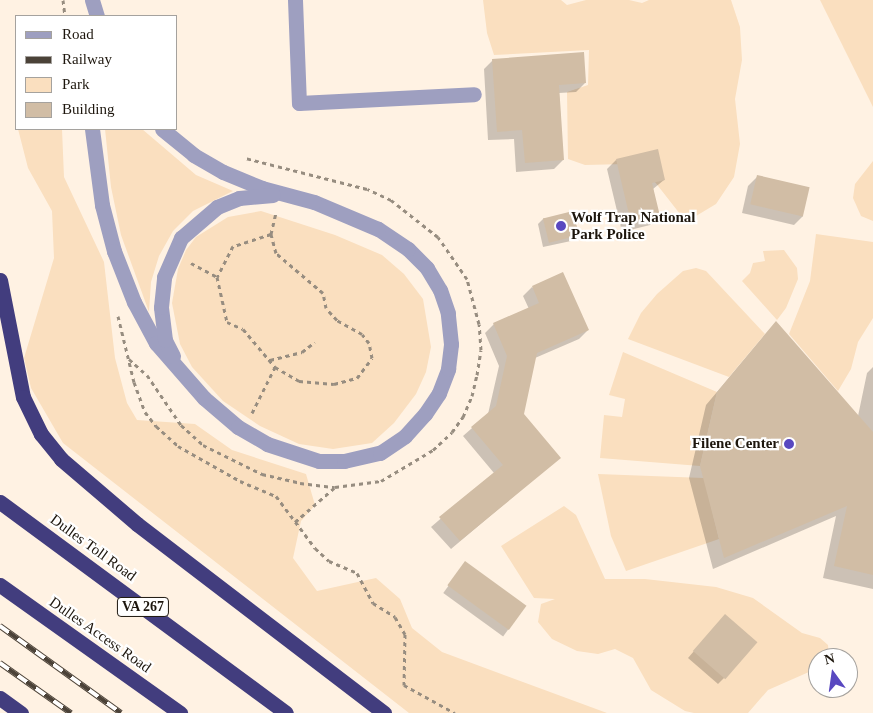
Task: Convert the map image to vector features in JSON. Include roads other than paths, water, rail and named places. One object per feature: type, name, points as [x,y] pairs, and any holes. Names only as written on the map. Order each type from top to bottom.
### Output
[{"type":"highway","points":[[0,280],[23,397],[41,434],[61,459],[137,524],[384,713]]},
{"type":"highway","name":"Dulles Toll Road","points":[[0,502],[286,713]]},
{"type":"highway","name":"Dulles Access Road","points":[[0,586],[180,713]]},
{"type":"highway","points":[[0,698],[21,713]]},
{"type":"lane","points":[[87,0],[87,15]]},
{"type":"lane","points":[[92,0],[97,15]]},
{"type":"lane","points":[[295,0],[299,102],[474,94]]},
{"type":"lane","points":[[92,130],[102,204],[114,251],[134,302],[156,343],[204,398],[243,430],[267,444],[319,461],[344,461],[380,453],[405,436],[425,414],[439,393],[448,368],[451,344],[448,313],[440,290],[427,268],[408,249],[378,228],[314,202],[223,172],[194,155],[163,130]]},
{"type":"lane","points":[[180,371],[165,340],[161,308],[164,277],[172,253],[196,222],[217,208],[239,198],[262,194],[288,195]]},
{"type":"railway","points":[[0,626],[121,713]]},
{"type":"railway","points":[[0,663],[71,713]]},
{"type":"place","name":"Wolf Trap National Park Police","points":[[561,226]]},
{"type":"place","name":"Filene Center","points":[[789,444]]}]
